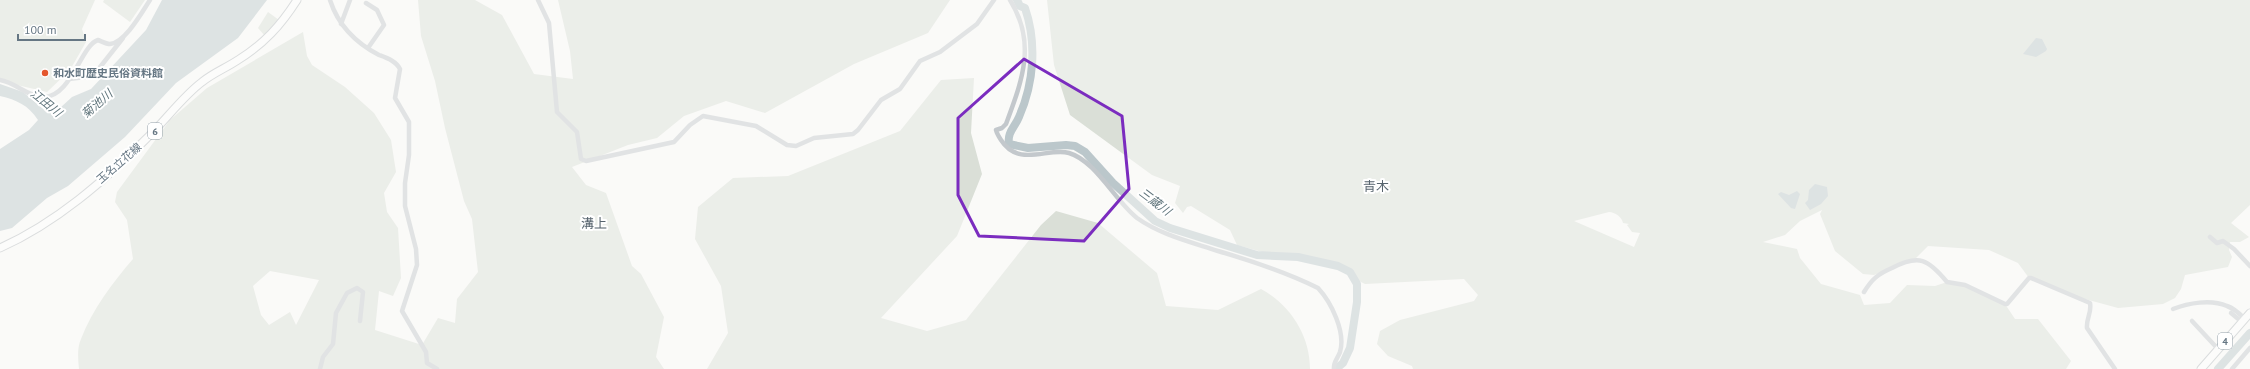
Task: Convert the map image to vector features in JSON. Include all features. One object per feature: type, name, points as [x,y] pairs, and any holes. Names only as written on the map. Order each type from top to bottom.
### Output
[{"type":"main road","name":"玉名立花線","points":[[0,248],[23,238],[41,227],[80,198],[146,139],[201,82],[254,50],[266,40],[286,17],[297,0]]},
{"type":"main road","name":"4","points":[[2201,369],[2246,318]]},
{"type":"street","points":[[69,80],[93,76],[150,0]]},
{"type":"street","points":[[330,0],[335,16],[354,38],[368,48],[390,59],[400,69],[395,98],[409,122],[409,155],[405,183],[405,206],[416,249],[417,266],[402,312],[426,352],[427,363],[437,369]]},
{"type":"street","points":[[342,24],[350,0]]},
{"type":"street","points":[[538,0],[549,23],[557,112],[577,132],[580,159],[586,161],[670,144],[679,138],[690,125],[703,116],[756,126],[787,145],[796,146],[814,138],[853,134],[858,130],[881,100],[900,89],[920,61],[940,52],[977,24],[994,0]]},
{"type":"street","points":[[1010,0],[1016,11],[1026,41],[1026,54],[1024,70],[1008,118],[1002,128],[996,130],[1004,144],[1018,153],[1034,156],[1069,153],[1091,169],[1126,208],[1143,222],[1169,235],[1265,265],[1318,288],[1323,294],[1339,323],[1340,350],[1334,367]]},
{"type":"street","points":[[366,3],[377,10],[384,25],[368,48]]},
{"type":"street","points":[[0,80],[44,97],[54,94],[75,73],[82,56],[95,40],[108,44],[123,38]]},
{"type":"street","points":[[2210,236],[2217,243],[2222,241],[2234,249],[2250,266]]},
{"type":"street","points":[[1864,292],[1876,276],[1904,262],[1915,259],[1924,261],[1937,270],[1947,282],[1965,285],[2005,304],[2007,304],[2029,278],[2032,278],[2090,303],[2092,310],[2087,321],[2087,328],[2115,369]]},
{"type":"street","points":[[320,369],[323,356],[333,344],[336,313],[347,293],[358,288],[363,292],[360,322]]},
{"type":"street","points":[[2173,309],[2188,304],[2219,303],[2228,306],[2246,318]]},
{"type":"street","points":[[2231,313],[2246,318]]},
{"type":"street","points":[[2192,321],[2218,349]]},
{"type":"street","points":[[2232,369],[2250,348]]},
{"type":"highlighted area","points":[[1024,59],[1122,116],[1129,189],[1084,241],[979,236],[958,195],[958,118]]},
{"type":"shaded area","points":[[0,0],[95,0],[82,29],[86,42],[70,70],[47,92],[0,81]]},
{"type":"shaded area","points":[[104,0],[145,0],[130,22],[103,2]]},
{"type":"shaded area","points":[[418,0],[475,0],[502,15],[534,74],[573,79],[570,51],[558,0],[950,0],[928,33],[854,64],[765,113],[726,101],[684,116],[657,138],[628,145],[572,167],[586,185],[606,193],[632,266],[641,274],[664,317],[656,357],[664,369],[79,369],[79,346],[86,328],[104,297],[133,259],[127,220],[115,202],[117,192],[170,120],[207,88],[303,32],[307,56],[312,65],[345,87],[374,113],[391,140],[396,172],[384,193],[387,212],[398,228],[401,278],[393,296],[379,291],[375,330],[422,345],[438,318],[455,323],[457,299],[478,272],[472,219],[464,201],[445,128],[435,81],[421,36]],"holes":[[[270,271],[319,280],[296,325],[290,312],[269,325],[261,315],[253,286]]]},
{"type":"shaded area","points":[[1047,0],[2250,0],[2250,205],[2231,223],[2249,237],[2240,242],[2230,242],[2229,250],[2232,257],[2228,267],[2185,275],[2181,289],[2175,298],[2163,304],[2118,308],[2074,296],[2029,278],[2018,263],[1989,250],[1928,246],[1915,259],[1874,275],[1863,274],[1835,251],[1820,214],[1822,210],[1800,221],[1785,235],[1763,242],[1797,249],[1800,258],[1821,284],[1860,295],[1864,305],[1890,303],[1907,285],[1935,286],[1947,282],[1965,285],[2005,304],[2015,319],[2038,319],[2071,361],[2066,369],[1413,369],[1412,366],[1388,356],[1377,344],[1380,331],[1400,320],[1474,301],[1478,295],[1464,279],[1365,284],[1355,279],[1349,272],[1318,259],[1292,255],[1273,255],[1237,245],[1230,230],[1191,206],[1187,207],[1183,213],[1175,203],[1180,186],[1152,175],[1070,115],[1054,65]],"holes":[[[1611,212],[1620,217],[1623,223],[1629,224],[1627,225],[1632,232],[1640,233],[1634,247],[1574,221]]]},
{"type":"shaded area","points":[[268,12],[279,20],[265,36],[258,28]]},
{"type":"shaded area","points":[[974,78],[971,133],[982,174],[957,236],[881,318],[927,331],[966,320],[1041,225],[1056,211],[1098,223],[1157,273],[1166,306],[1218,310],[1261,289],[1281,303],[1296,322],[1306,344],[1310,369],[707,369],[728,333],[721,286],[695,239],[698,207],[733,178],[788,176],[900,131],[941,80]]},
{"type":"water","name":"菊池川","points":[[162,0],[267,0],[238,38],[176,83],[125,137],[68,186],[47,198],[12,228],[0,231],[0,149],[29,130],[38,120],[30,110],[22,104],[12,99],[0,96],[0,84],[23,92],[48,113],[60,108],[72,97],[91,89],[146,30]]},
{"type":"water","points":[[2036,38],[2042,39],[2047,49],[2046,51],[2036,57],[2023,54]]},
{"type":"water","points":[[1815,184],[1827,187],[1828,196],[1821,204],[1810,210],[1805,203],[1808,200],[1809,190]]},
{"type":"water","points":[[1797,191],[1800,194],[1795,209],[1791,208],[1778,194],[1781,192],[1789,195]]},
{"type":"waterway","name":"三蔵川","points":[[1017,0],[1020,6],[1025,8],[1029,21],[1032,63],[1028,91],[1019,117],[1010,133],[1009,144],[1028,148],[1066,145],[1075,146],[1085,152],[1113,183],[1155,221],[1170,228],[1257,255],[1298,257],[1338,266],[1350,272],[1357,284],[1357,302],[1350,348],[1343,363],[1336,369]]},
{"type":"waterway","points":[[2218,369],[2250,333]]},
{"type":"place","name":"和水町歴史民俗資料館","points":[[45,73]]},
{"type":"district","name":"青木","points":[[1376,186]]},
{"type":"district","name":"溝上","points":[[594,223]]},
{"type":"water label","name":"江田川","points":[[46,103]]}]
